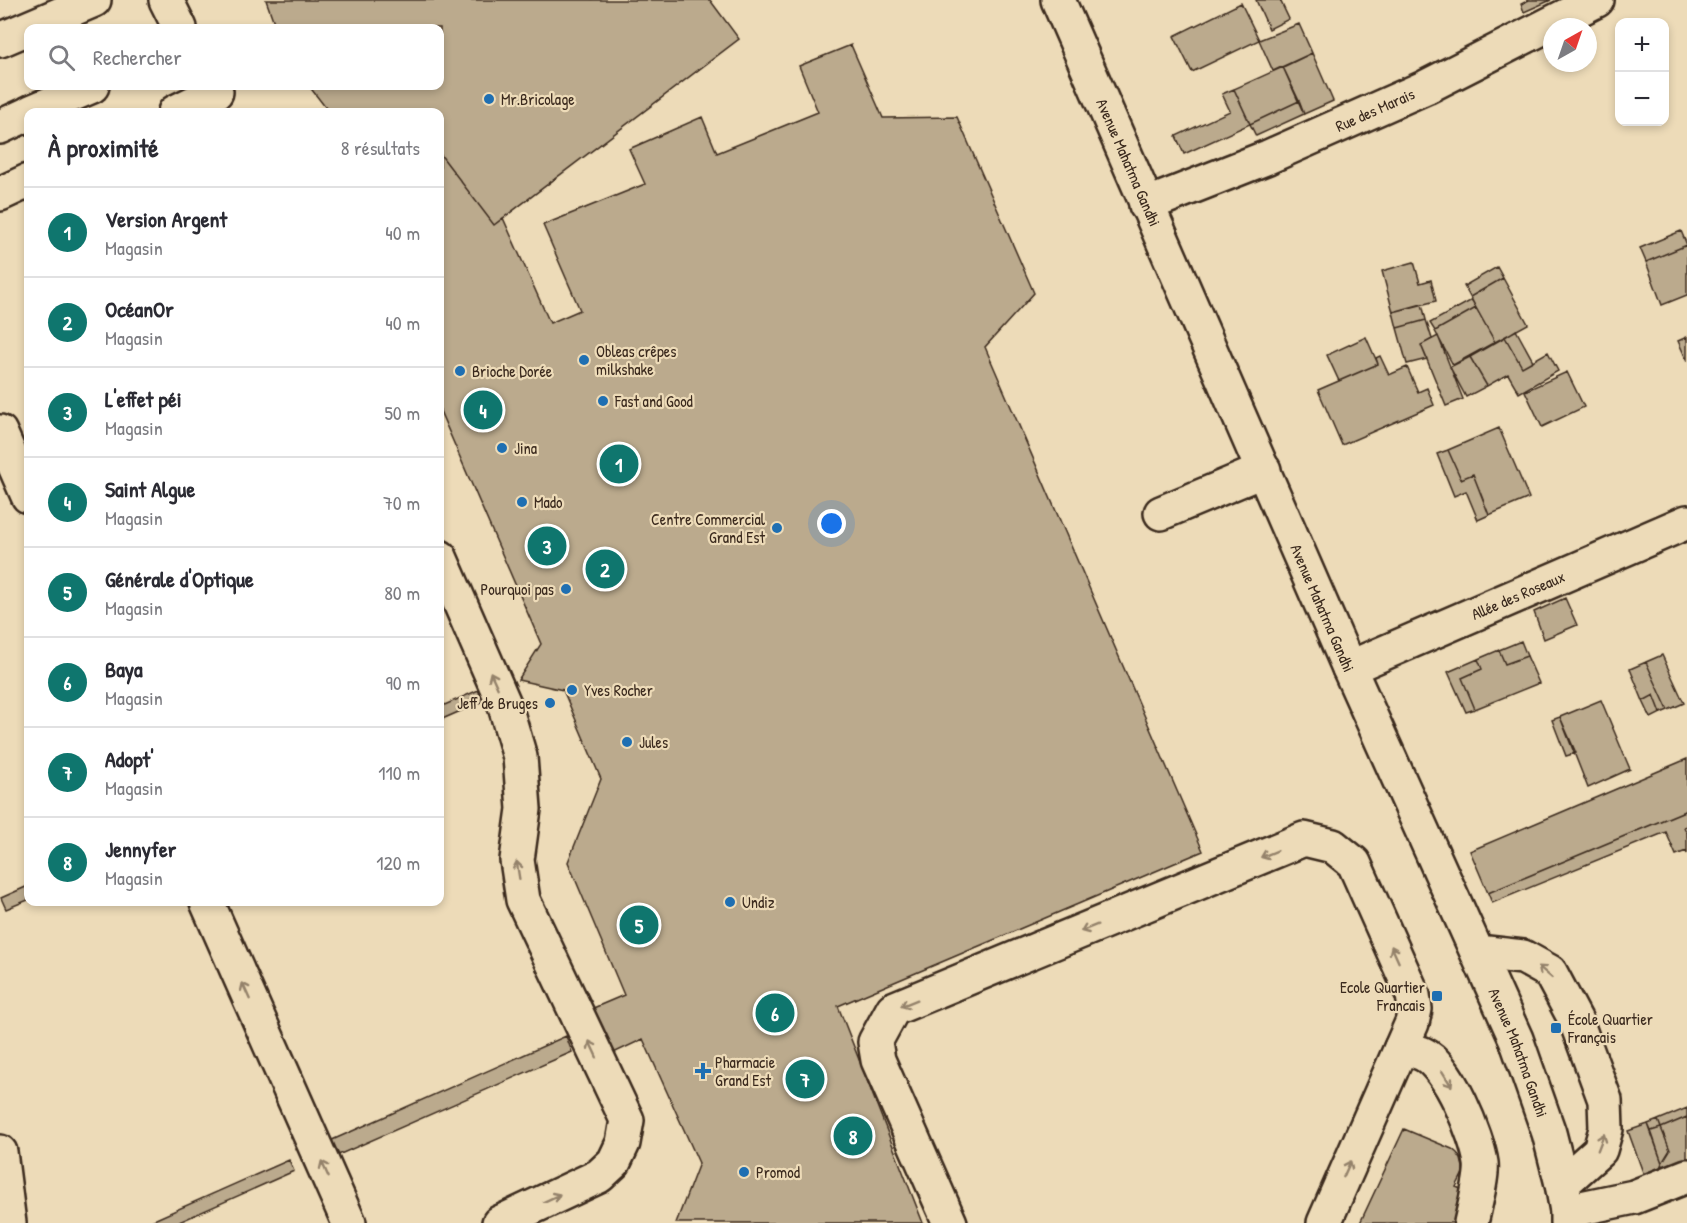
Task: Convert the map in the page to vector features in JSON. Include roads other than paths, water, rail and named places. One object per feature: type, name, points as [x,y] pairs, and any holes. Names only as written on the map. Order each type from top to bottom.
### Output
[{"type":"main road","points":[[38,24],[94,0]]},
{"type":"main road","points":[[166,0],[178,24]]},
{"type":"main road","name":"Avenue Mahatma Gandhi","points":[[1058,0],[1349,668],[1516,1039],[1549,1133],[1565,1206]]},
{"type":"main road","name":"Rue des Marais","points":[[1146,205],[1268,157],[1426,87],[1597,0]]},
{"type":"main road","points":[[0,40],[24,30]]},
{"type":"main road","points":[[41,108],[83,90]]},
{"type":"main road","points":[[187,108],[219,97]]},
{"type":"main road","points":[[0,127],[24,116]]},
{"type":"main road","points":[[0,194],[24,183]]},
{"type":"main road","points":[[0,432],[24,487]]},
{"type":"main road","points":[[1161,513],[1264,470]]},
{"type":"main road","name":"Allée des Roseaux","points":[[1349,668],[1687,522]]},
{"type":"main road","points":[[444,565],[505,706],[520,756],[524,809],[517,860],[523,900],[627,1120],[623,1143],[614,1162],[599,1176],[499,1223]]},
{"type":"main road","points":[[950,1223],[878,1060],[875,1042],[893,1010],[1304,839],[1333,846],[1354,863],[1413,995],[1415,1009],[1412,1023],[1324,1223]]},
{"type":"main road","points":[[209,906],[349,1223]]},
{"type":"main road","points":[[1478,952],[1523,957],[1550,972],[1576,1021],[1605,1100],[1606,1129],[1600,1150],[1565,1206],[1619,1212],[1634,1197],[1687,1176]]},
{"type":"main road","points":[[1401,1048],[1424,1054],[1440,1068],[1452,1086],[1468,1120],[1481,1165],[1471,1223]]},
{"type":"main road","points":[[0,1152],[9,1223]]},
{"type":"place","name":"Mr.Bricolage","points":[[489,99]]},
{"type":"place","name":"Obleas crêpes milkshake","points":[[584,360]]},
{"type":"place","name":"Brioche Dorée","points":[[460,371]]},
{"type":"place","name":"Fast and Good","points":[[603,401]]},
{"type":"place","name":"Saint Algue","points":[[483,410]]},
{"type":"place","name":"Jina","points":[[502,448]]},
{"type":"place","name":"Version Argent","points":[[619,464]]},
{"type":"place","name":"Mado","points":[[522,502]]},
{"type":"place","name":"Centre Commercial Grand Est","points":[[777,528]]},
{"type":"place","name":"L'effet péi","points":[[547,546]]},
{"type":"place","name":"OcéanOr","points":[[605,569]]},
{"type":"place","name":"Pourquoi pas","points":[[566,589]]},
{"type":"place","name":"Yves Rocher","points":[[572,690]]},
{"type":"place","name":"Jeff de Bruges","points":[[550,703]]},
{"type":"place","name":"Jules","points":[[627,742]]},
{"type":"place","name":"Undiz","points":[[730,902]]},
{"type":"place","name":"Générale d'Optique","points":[[639,925]]},
{"type":"place","name":"Ecole Quartier Francais","points":[[1437,996]]},
{"type":"place","name":"Baya","points":[[775,1013]]},
{"type":"place","name":"École Quartier Français","points":[[1556,1028]]},
{"type":"place","name":"Pharmacie Grand Est","points":[[703,1071]]},
{"type":"place","name":"Adopt'","points":[[805,1079]]},
{"type":"place","name":"Jennyfer","points":[[853,1136]]},
{"type":"place","name":"Promod","points":[[744,1172]]}]
